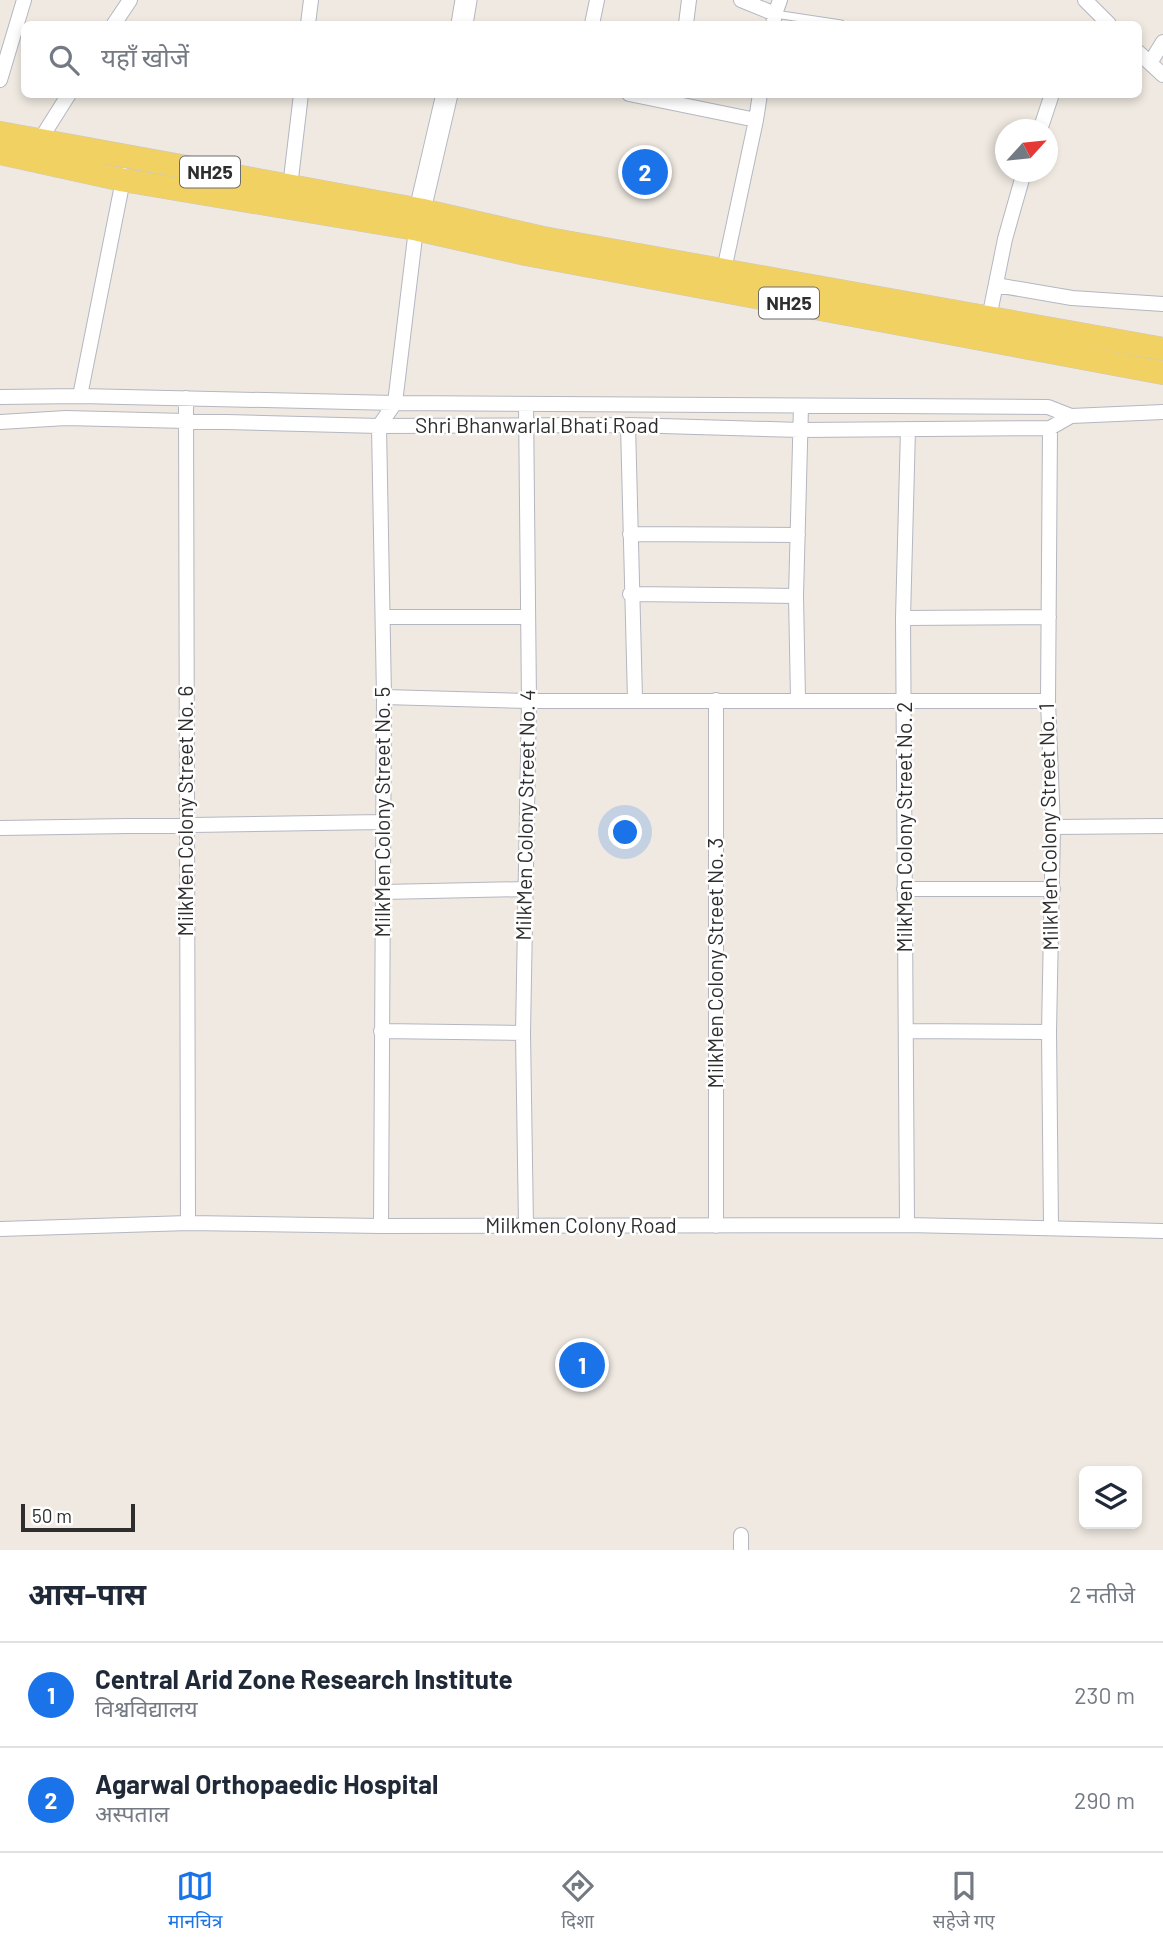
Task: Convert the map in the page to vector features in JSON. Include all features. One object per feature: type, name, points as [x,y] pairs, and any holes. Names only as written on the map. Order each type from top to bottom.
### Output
[{"type":"main road","name":"NH25","points":[[0,132],[290,187],[418,220],[540,256],[1163,373]]},
{"type":"main road","name":"NH25","points":[[0,153],[123,180],[543,238],[724,270],[993,300],[1163,349]]},
{"type":"street","points":[[0,80],[24,0]]},
{"type":"street","points":[[116,21],[130,0]]},
{"type":"street","points":[[309,21],[311,0]]},
{"type":"street","points":[[463,21],[467,0]]},
{"type":"street","points":[[593,21],[597,0]]},
{"type":"street","points":[[686,21],[689,0]]},
{"type":"street","points":[[741,0],[776,13]]},
{"type":"street","points":[[1085,0],[1101,21]]},
{"type":"street","points":[[1150,63],[1163,42]]},
{"type":"street","points":[[1142,55],[1163,75]]},
{"type":"street","points":[[40,141],[67,98]]},
{"type":"street","points":[[290,187],[301,98]]},
{"type":"street","points":[[379,426],[395,403],[418,220],[446,98]]},
{"type":"street","points":[[724,270],[759,98]]},
{"type":"street","points":[[1044,119],[1051,98]]},
{"type":"street","points":[[675,100],[756,120]]},
{"type":"street","points":[[80,396],[127,157]]},
{"type":"street","points":[[1021,182],[1005,239],[993,300],[1072,298],[1163,304]]},
{"type":"street","name":"Shri Bhanwarlal Bhati Road","points":[[0,397],[80,396],[395,403],[1048,407],[1072,416],[1163,412]]},
{"type":"street","name":"MilkMen Colony Street No. 6","points":[[186,398],[188,1223]]},
{"type":"street","name":"MilkMen Colony Street No. 4","points":[[526,404],[528,701],[523,1033],[526,1226]]},
{"type":"street","points":[[798,699],[796,596],[801,406]]},
{"type":"street","name":"Shri Bhanwarlal Bhati Road","points":[[0,422],[66,418],[379,426],[628,425],[801,430],[1050,428],[1072,416]]},
{"type":"street","points":[[628,425],[630,594],[635,699]]},
{"type":"street","name":"MilkMen Colony Street No. 5","points":[[379,426],[384,617],[381,1226]]},
{"type":"street","name":"MilkMen Colony Street No. 1","points":[[1050,428],[1048,701],[1053,827],[1049,1032],[1051,1226]]},
{"type":"street","name":"MilkMen Colony Street No. 2","points":[[907,1225],[903,618],[908,429]]},
{"type":"street","points":[[630,534],[798,536]]},
{"type":"street","points":[[630,594],[796,596]]},
{"type":"street","points":[[384,617],[527,617]]},
{"type":"street","points":[[903,618],[1049,617]]},
{"type":"street","points":[[384,697],[528,701],[1048,701]]},
{"type":"street","name":"MilkMen Colony Street No. 3","points":[[716,699],[716,1226]]},
{"type":"street","points":[[0,828],[382,822]]},
{"type":"street","points":[[1053,827],[1163,825]]},
{"type":"street","points":[[383,892],[526,889]]},
{"type":"street","points":[[904,889],[1053,889]]},
{"type":"street","points":[[381,1031],[523,1033]]},
{"type":"street","points":[[906,1031],[1049,1032]]},
{"type":"street","name":"Milkmen Colony Road","points":[[0,1228],[188,1223],[381,1226],[1051,1226],[1163,1231]]},
{"type":"lane","points":[[776,13],[823,21]]},
{"type":"place","name":"Agarwal Orthopaedic Hospital","points":[[645,172]]},
{"type":"place","name":"Central Arid Zone Research Institute","points":[[582,1365]]}]
